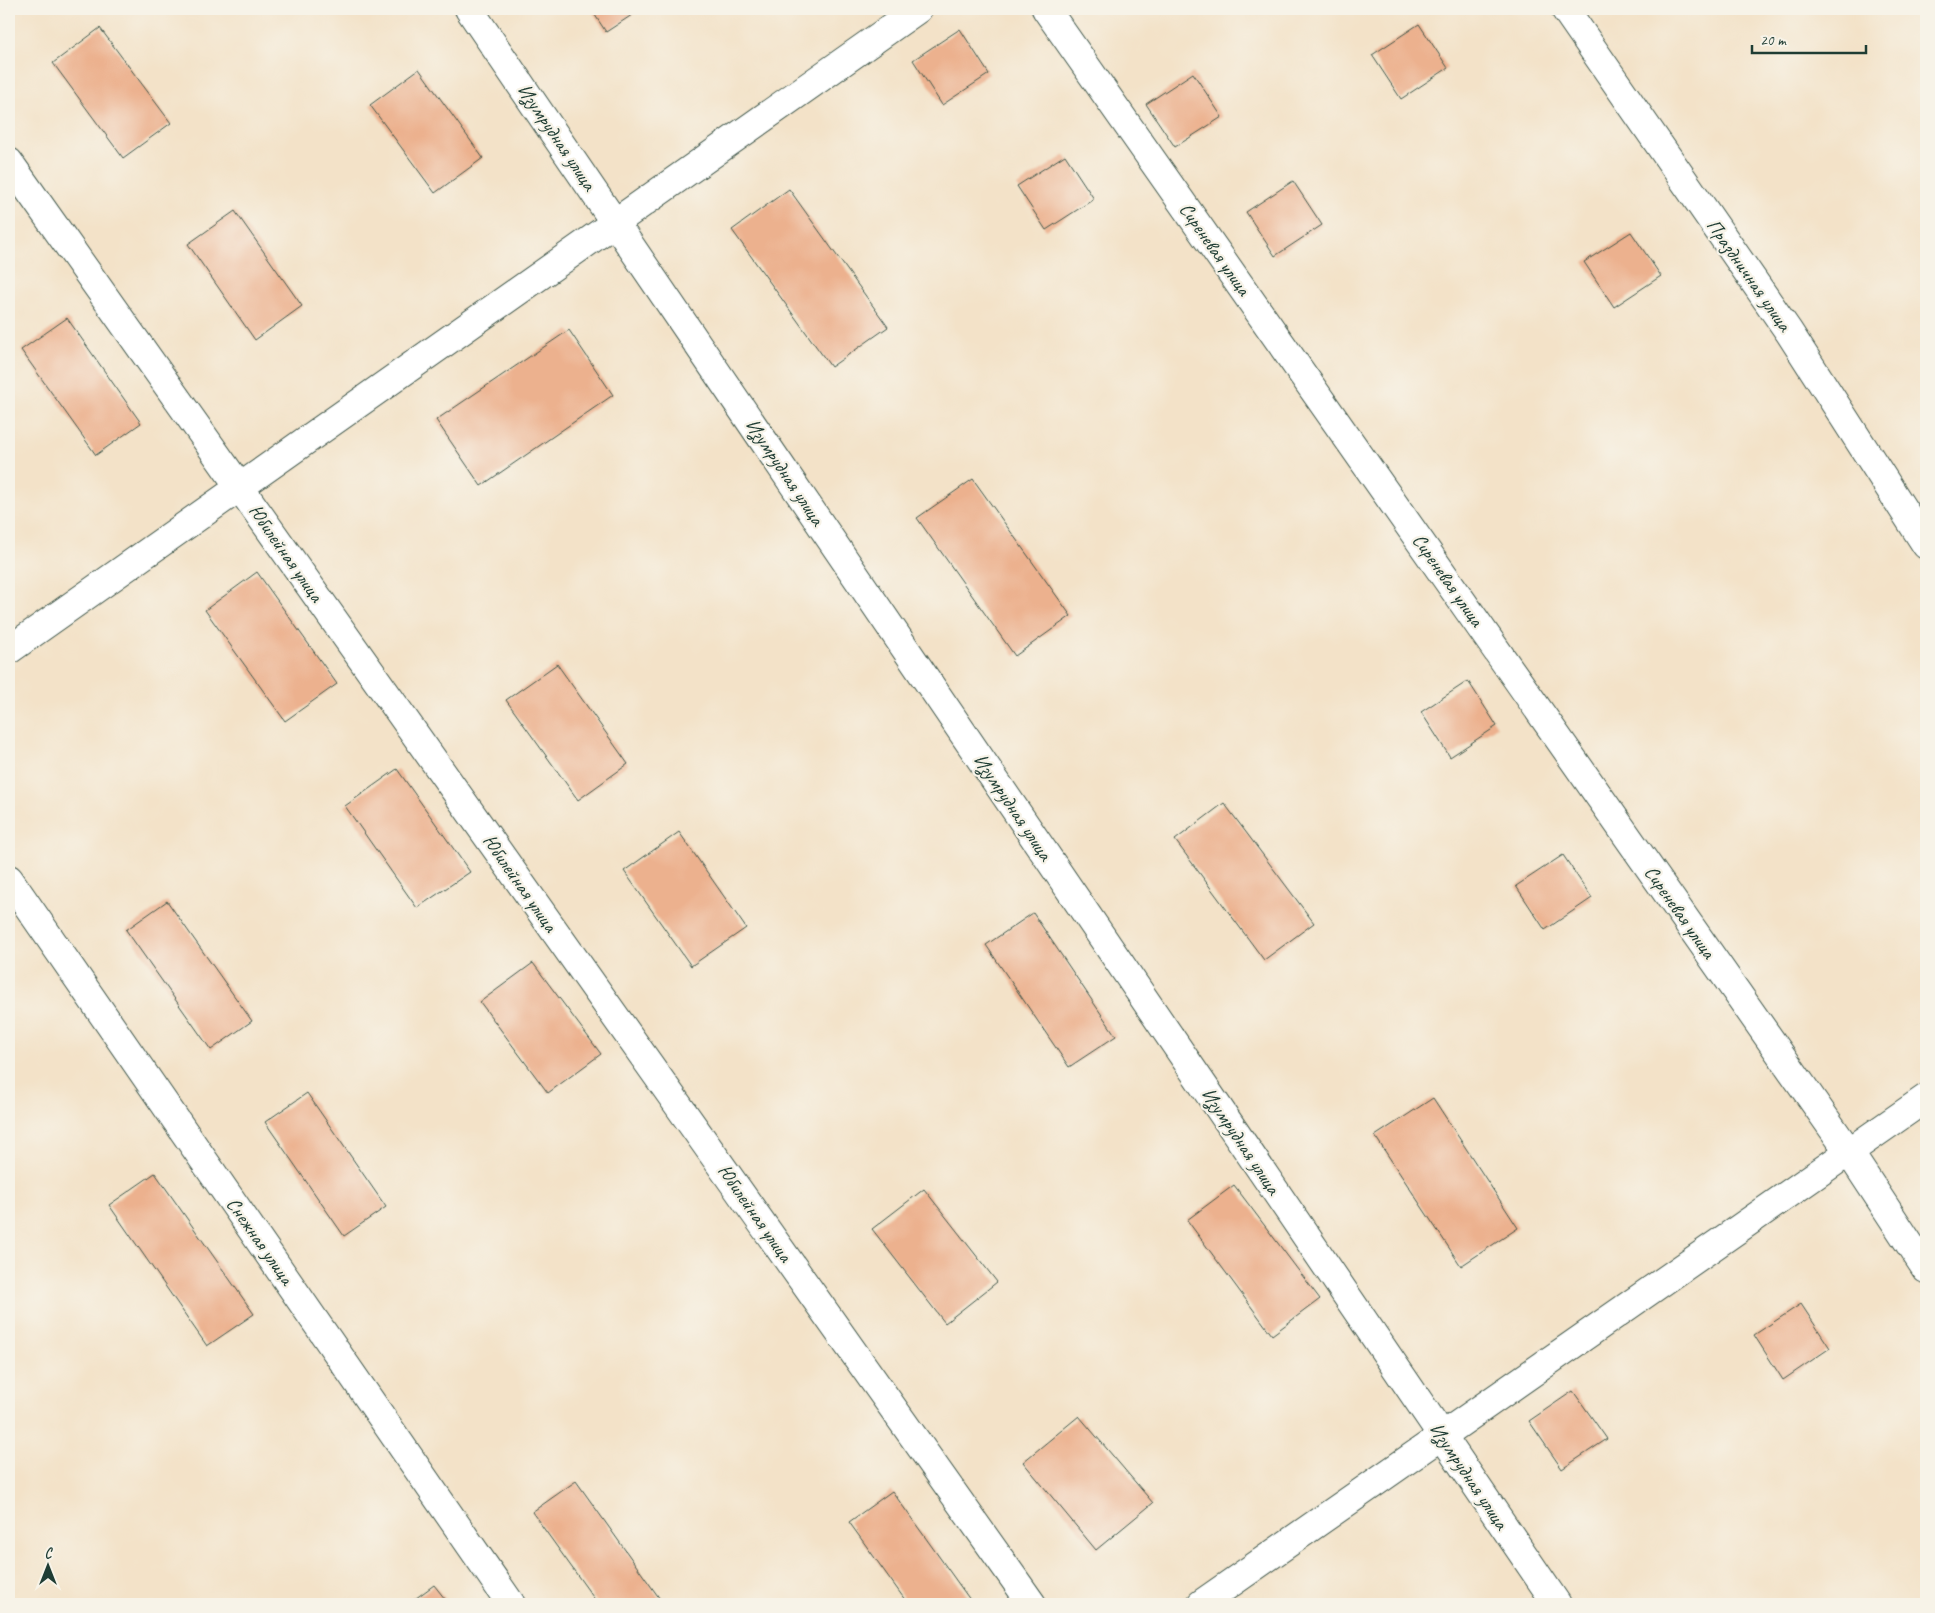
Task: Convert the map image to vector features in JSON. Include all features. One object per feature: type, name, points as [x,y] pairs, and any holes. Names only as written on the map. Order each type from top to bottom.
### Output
[{"type":"street","name":"Изумрудная улица","points":[[469,9],[1557,1604]]},
{"type":"street","points":[[9,650],[918,9]]},
{"type":"street","name":"Сиреневая улица","points":[[1046,9],[1849,1152],[1926,1269]]},
{"type":"street","name":"Праздничная улица","points":[[1565,9],[1788,332],[1926,545]]},
{"type":"street","name":"Юбилейная улица","points":[[9,162],[1032,1604]]},
{"type":"street","name":"Снежная улица","points":[[9,879],[511,1604]]},
{"type":"street","points":[[1201,1604],[1926,1098]]},
{"type":"building","points":[[591,9],[641,9],[606,32]]},
{"type":"building","points":[[1419,24],[1448,68],[1401,99],[1372,55]]},
{"type":"building","points":[[100,28],[171,123],[123,158],[53,63]]},
{"type":"building","points":[[960,29],[989,74],[942,105],[913,60]]},
{"type":"building","points":[[419,69],[483,158],[435,193],[370,105]]},
{"type":"building","points":[[1193,73],[1222,117],[1175,147],[1146,104]]},
{"type":"building","points":[[1065,155],[1094,199],[1046,230],[1017,186]]},
{"type":"building","points":[[1293,181],[1322,225],[1275,256],[1246,212]]},
{"type":"building","points":[[789,189],[888,327],[831,367],[732,230]]},
{"type":"building","points":[[235,211],[302,306],[255,340],[188,244]]},
{"type":"building","points":[[1631,232],[1661,276],[1614,307],[1584,262]]},
{"type":"building","points":[[67,318],[141,423],[96,455],[21,350]]},
{"type":"building","points":[[569,330],[613,395],[481,486],[436,420]]},
{"type":"building","points":[[973,479],[1071,616],[1015,656],[917,518]]},
{"type":"building","points":[[257,572],[337,684],[285,721],[205,610]]},
{"type":"building","points":[[557,664],[628,764],[578,800],[506,700]]},
{"type":"building","points":[[1468,681],[1497,726],[1450,757],[1421,712]]},
{"type":"building","points":[[397,769],[470,872],[417,908],[345,806]]},
{"type":"building","points":[[1224,803],[1314,923],[1264,960],[1175,840]]},
{"type":"building","points":[[679,832],[746,928],[691,966],[624,871]]},
{"type":"building","points":[[1563,855],[1592,898],[1545,930],[1516,886]]},
{"type":"building","points":[[167,901],[252,1021],[211,1050],[126,930]]},
{"type":"building","points":[[1033,913],[1116,1036],[1069,1067],[986,945]]},
{"type":"building","points":[[533,963],[601,1054],[548,1093],[480,1002]]},
{"type":"building","points":[[307,1093],[386,1207],[344,1236],[265,1122]]},
{"type":"building","points":[[1433,1098],[1518,1228],[1461,1266],[1375,1136]]},
{"type":"building","points":[[155,1173],[254,1314],[207,1346],[109,1205]]},
{"type":"building","points":[[1234,1185],[1320,1299],[1272,1335],[1187,1220]]},
{"type":"building","points":[[924,1189],[997,1282],[945,1323],[872,1229]]},
{"type":"building","points":[[1801,1304],[1830,1348],[1783,1380],[1754,1335]]},
{"type":"building","points":[[1573,1391],[1607,1439],[1562,1469],[1529,1421]]},
{"type":"building","points":[[1079,1416],[1153,1503],[1096,1550],[1023,1462]]},
{"type":"building","points":[[576,1481],[660,1599],[652,1604],[598,1604],[532,1512]]},
{"type":"building","points":[[892,1491],[973,1604],[908,1604],[849,1522]]},
{"type":"building","points":[[434,1585],[449,1604],[408,1604]]}]
